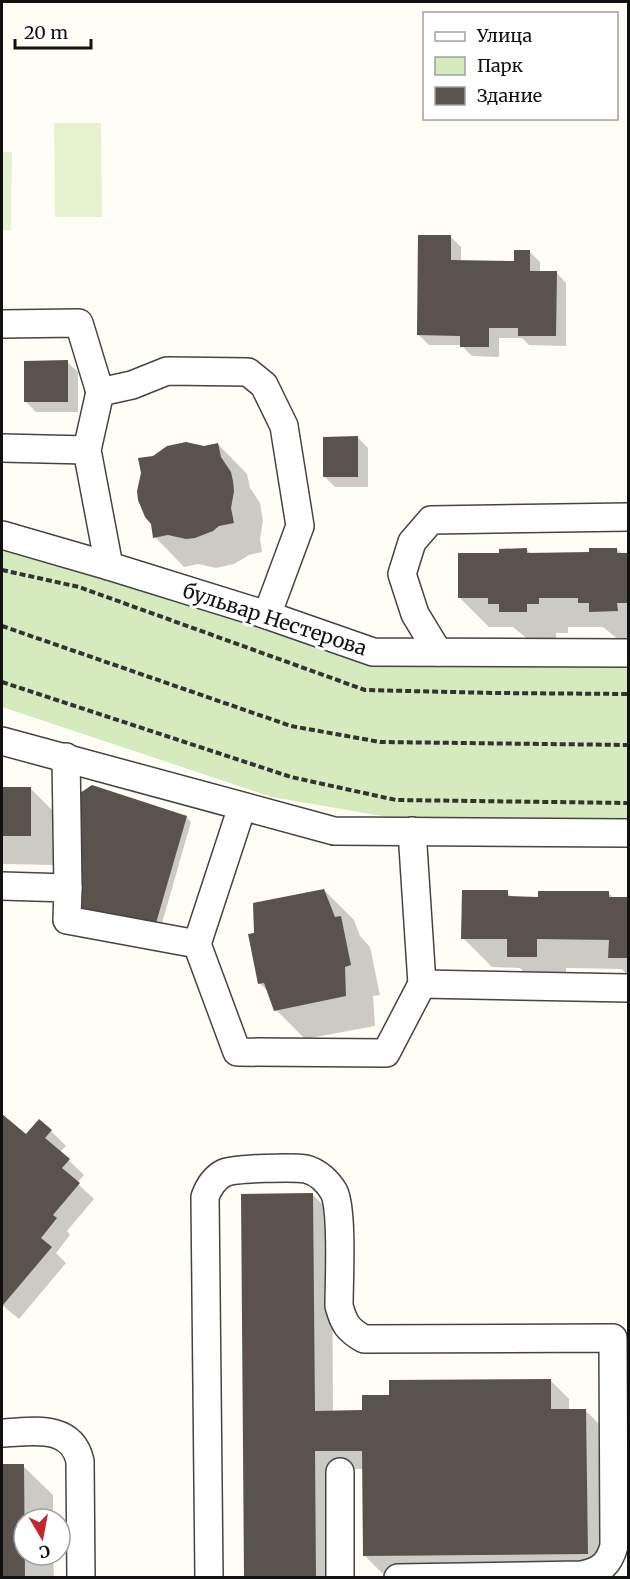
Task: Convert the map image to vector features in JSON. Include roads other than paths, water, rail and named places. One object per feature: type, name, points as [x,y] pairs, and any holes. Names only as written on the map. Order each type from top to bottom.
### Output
[{"type":"street","points":[[2,324],[79,323],[100,392],[87,450],[109,566]]},
{"type":"street","points":[[100,392],[132,385],[167,371],[248,372],[264,385],[284,426],[300,526],[267,615]]},
{"type":"street","points":[[2,448],[87,450]]},
{"type":"street","points":[[438,652],[415,614],[402,574],[411,542],[431,520],[628,517]]},
{"type":"street","name":"бульвар Нестерова","points":[[2,535],[267,615],[373,652],[628,653]]},
{"type":"street","points":[[2,741],[334,831],[628,833]]},
{"type":"street","points":[[66,757],[67,920],[197,944]]},
{"type":"street","points":[[242,807],[197,944],[237,1052],[386,1053],[422,984],[412,831]]},
{"type":"street","points":[[2,886],[68,888]]},
{"type":"street","points":[[422,984],[628,988]]},
{"type":"street","points":[[209,1578],[205,1197],[213,1181],[233,1169],[305,1169],[318,1174],[333,1190],[338,1209],[339,1306],[344,1322],[352,1332],[364,1339],[621,1338],[614,1546],[611,1559],[604,1567],[596,1572],[582,1575],[398,1578]]},
{"type":"street","points":[[2,1433],[60,1434],[70,1441],[77,1451],[80,1461],[81,1578]]},
{"type":"street","points":[[340,1472],[340,1578]]}]
